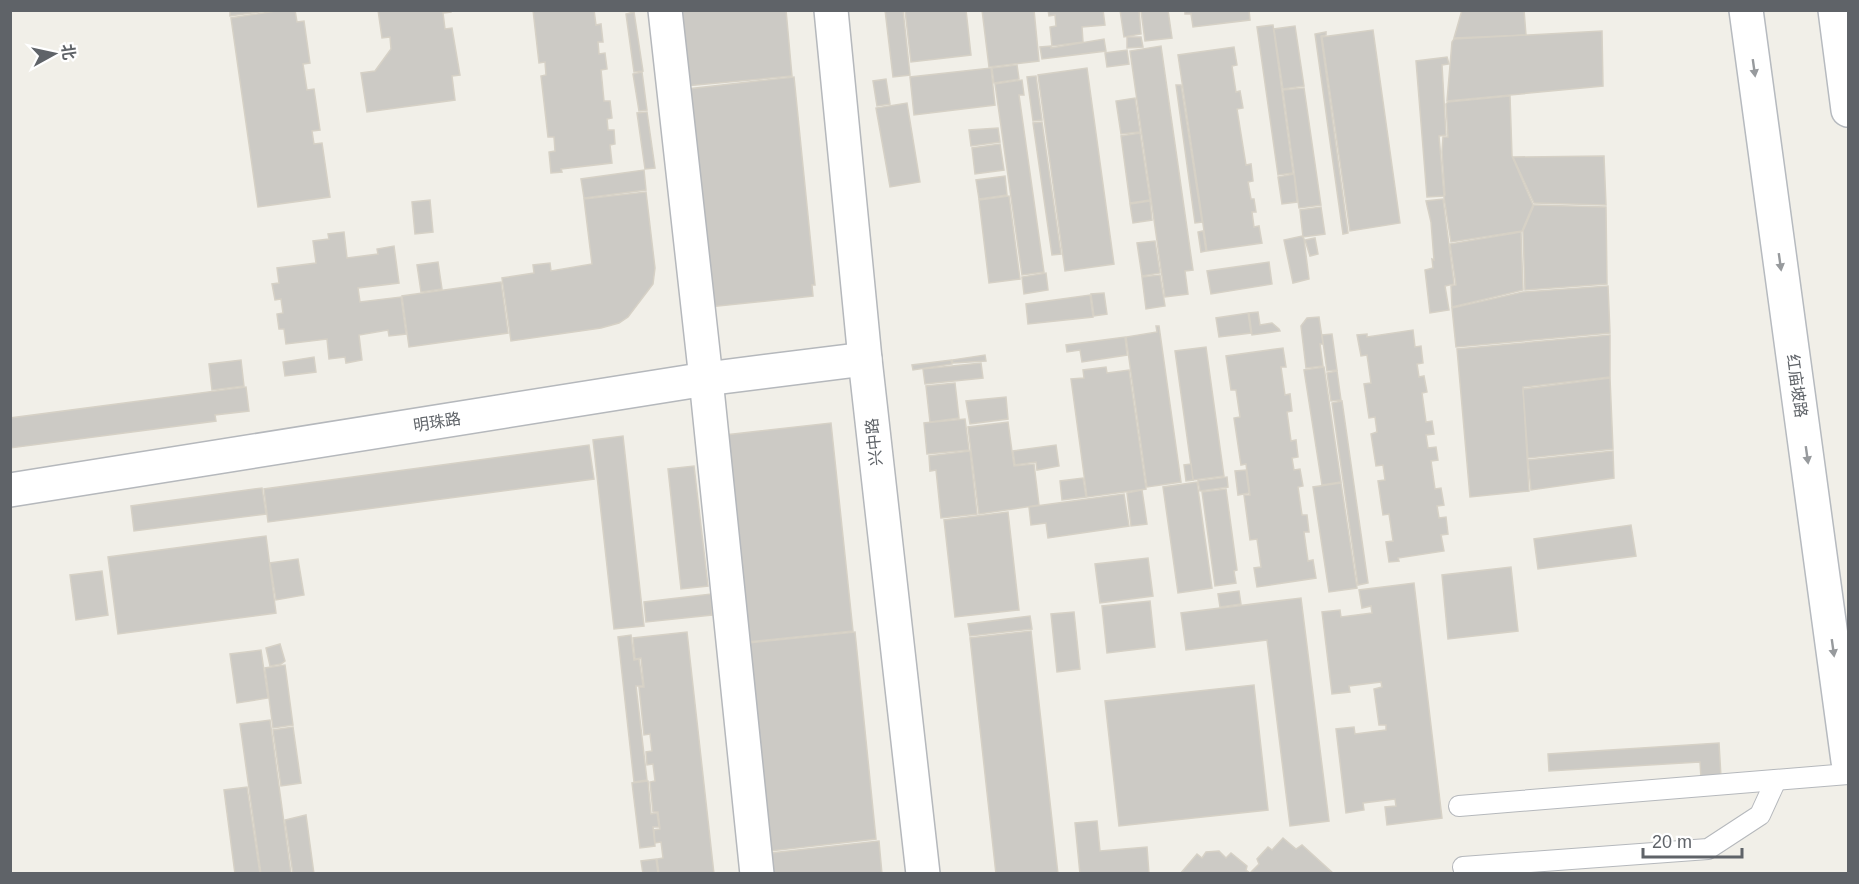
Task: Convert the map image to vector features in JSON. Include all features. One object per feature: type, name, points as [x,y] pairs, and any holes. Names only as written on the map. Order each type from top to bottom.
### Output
[{"type":"street","points":[[665,10],[757,873]]},
{"type":"street","name":"兴中路","points":[[831,10],[865,359],[923,873]]},
{"type":"street","name":"红庙坡路","points":[[1746,10],[1848,761]]},
{"type":"street","points":[[1835,10],[1848,110]]},
{"type":"street","name":"明珠路","points":[[10,490],[706,379],[865,359]]},
{"type":"lane","points":[[1459,806],[1848,774]]},
{"type":"lane","points":[[1463,867],[1708,849],[1760,815],[1776,780]]},
{"type":"building","points":[[230,10],[273,10],[230,16]]},
{"type":"building","points":[[295,10],[297,22],[304,21],[310,63],[303,64],[307,90],[314,89],[320,130],[312,131],[314,144],[322,143],[330,197],[258,207],[231,18]]},
{"type":"building","points":[[378,10],[451,10],[451,12],[443,13],[445,29],[452,28],[460,75],[452,76],[455,100],[367,112],[361,73],[375,71],[391,49],[390,37],[382,38]]},
{"type":"building","points":[[533,10],[594,10],[596,25],[601,24],[603,42],[598,42],[599,54],[605,53],[607,69],[601,70],[604,101],[610,101],[612,118],[607,119],[608,130],[614,130],[615,144],[610,145],[612,163],[561,169],[562,172],[551,173],[549,152],[555,151],[554,137],[548,137],[541,76],[546,75],[545,62],[539,63]]},
{"type":"building","points":[[677,10],[786,10],[792,76],[686,86]]},
{"type":"building","points":[[885,10],[903,10],[910,75],[893,77]]},
{"type":"building","points":[[905,10],[966,10],[971,55],[911,62]]},
{"type":"building","points":[[982,10],[1034,10],[1039,61],[989,67]]},
{"type":"building","points":[[1048,10],[1103,10],[1105,25],[1082,27],[1083,42],[1052,46],[1050,27],[1056,26],[1055,15],[1049,16]]},
{"type":"building","points":[[1120,10],[1139,10],[1141,34],[1124,37]]},
{"type":"building","points":[[1168,10],[1172,38],[1145,41],[1141,11]]},
{"type":"building","points":[[1185,10],[1249,10],[1250,20],[1193,27],[1191,14],[1185,14]]},
{"type":"building","points":[[1462,10],[1524,10],[1526,35],[1454,38]]},
{"type":"building","points":[[634,12],[643,71],[634,72],[626,14]]},
{"type":"building","points":[[1273,25],[1293,173],[1278,175],[1257,27]]},
{"type":"building","points":[[1295,26],[1304,86],[1283,89],[1274,29]]},
{"type":"building","points":[[1373,30],[1400,223],[1350,231],[1322,37]]},
{"type":"building","points":[[1602,31],[1603,86],[1447,101],[1454,39]]},
{"type":"building","points":[[1326,32],[1326,35],[1321,36],[1348,233],[1343,234],[1315,34]]},
{"type":"building","points":[[1127,37],[1141,37],[1143,47],[1127,48]]},
{"type":"building","points":[[1104,39],[1106,51],[1042,59],[1040,47],[1051,46],[1051,48]]},
{"type":"building","points":[[1161,46],[1193,270],[1185,271],[1188,294],[1165,297],[1130,51]]},
{"type":"building","points":[[1234,47],[1237,65],[1232,66],[1236,92],[1240,91],[1243,108],[1237,109],[1246,165],[1251,164],[1253,181],[1248,182],[1256,212],[1252,212],[1254,227],[1259,226],[1262,243],[1207,251],[1178,55]]},
{"type":"building","points":[[1127,50],[1129,64],[1107,67],[1105,53]]},
{"type":"building","points":[[1447,57],[1449,64],[1442,65],[1446,135],[1439,136],[1444,196],[1427,197],[1416,61]]},
{"type":"building","points":[[1017,65],[1019,79],[994,83],[992,68]]},
{"type":"building","points":[[991,68],[995,105],[914,115],[910,77]]},
{"type":"building","points":[[1087,68],[1114,264],[1065,271],[1038,75]]},
{"type":"building","points":[[642,72],[647,110],[639,111],[633,74]]},
{"type":"building","points":[[1036,76],[1042,120],[1033,121],[1027,77]]},
{"type":"building","points":[[794,77],[815,285],[812,285],[813,296],[709,307],[687,89]]},
{"type":"building","points":[[886,79],[890,104],[877,106],[873,81]]},
{"type":"building","points":[[1022,80],[1024,95],[1019,95],[1044,272],[1022,275],[995,84]]},
{"type":"building","points":[[1176,85],[1181,85],[1202,222],[1195,223]]},
{"type":"building","points":[[1304,88],[1321,205],[1299,208],[1283,90]]},
{"type":"building","points":[[1510,96],[1512,156],[1533,205],[1522,231],[1451,242],[1444,197],[1442,152],[1443,137],[1448,137],[1446,104]]},
{"type":"building","points":[[1135,98],[1140,132],[1121,134],[1116,101]]},
{"type":"building","points":[[907,103],[920,182],[890,187],[876,108]]},
{"type":"building","points":[[647,112],[655,168],[645,169],[637,113]]},
{"type":"building","points":[[1042,122],[1061,254],[1052,255],[1033,123]]},
{"type":"building","points":[[998,128],[1000,142],[971,146],[969,130]]},
{"type":"building","points":[[1140,133],[1150,200],[1130,203],[1121,136]]},
{"type":"building","points":[[1000,144],[1004,170],[975,174],[972,148]]},
{"type":"building","points":[[1604,156],[1606,205],[1534,203],[1513,157]]},
{"type":"building","points":[[644,170],[646,190],[584,198],[581,179]]},
{"type":"building","points":[[1294,174],[1297,202],[1282,204],[1278,177]]},
{"type":"building","points":[[1005,176],[1007,195],[979,199],[976,180]]},
{"type":"building","points":[[646,192],[655,268],[653,284],[628,317],[619,323],[601,328],[511,341],[502,278],[534,273],[533,265],[550,263],[551,271],[592,264],[584,199]]},
{"type":"building","points":[[1009,196],[1020,279],[989,283],[979,200]]},
{"type":"building","points":[[1443,199],[1454,284],[1445,286],[1449,310],[1430,313],[1425,270],[1433,268],[1432,259],[1434,260],[1431,222],[1426,201]]},
{"type":"building","points":[[430,200],[433,232],[415,234],[412,202]]},
{"type":"building","points":[[1150,201],[1152,220],[1133,223],[1130,204]]},
{"type":"building","points":[[1534,205],[1606,207],[1607,284],[1525,290],[1523,231]]},
{"type":"building","points":[[1321,207],[1325,234],[1303,237],[1300,210]]},
{"type":"building","points":[[1203,231],[1206,251],[1201,252],[1198,232]]},
{"type":"building","points":[[344,232],[347,258],[378,254],[377,249],[394,246],[399,283],[358,288],[360,302],[401,297],[406,334],[389,336],[388,330],[359,335],[362,360],[346,363],[345,357],[329,359],[327,339],[286,344],[284,329],[279,329],[277,314],[283,313],[281,299],[275,300],[272,284],[279,283],[277,268],[316,263],[313,241],[329,239],[328,234]]},
{"type":"building","points":[[1521,232],[1523,290],[1452,307],[1451,286],[1456,285],[1450,244]]},
{"type":"building","points":[[1302,236],[1309,279],[1293,283],[1284,240]]},
{"type":"building","points":[[1315,238],[1318,254],[1310,256],[1305,240]]},
{"type":"building","points":[[1155,241],[1160,273],[1142,276],[1137,243]]},
{"type":"building","points":[[438,262],[442,289],[421,292],[417,265]]},
{"type":"building","points":[[1269,262],[1272,284],[1211,294],[1207,271]]},
{"type":"building","points":[[1046,273],[1048,290],[1024,294],[1022,277]]},
{"type":"building","points":[[1160,275],[1165,306],[1146,309],[1142,277]]},
{"type":"building","points":[[501,282],[508,333],[409,347],[402,296]]},
{"type":"building","points":[[1608,286],[1610,333],[1456,347],[1452,308],[1523,292]]},
{"type":"building","points":[[1104,293],[1107,314],[1094,316],[1091,294]]},
{"type":"building","points":[[1090,295],[1093,317],[1028,324],[1026,304]]},
{"type":"building","points":[[1258,312],[1260,325],[1272,323],[1280,331],[1252,335],[1249,313]]},
{"type":"building","points":[[1248,313],[1251,333],[1219,337],[1216,318]]},
{"type":"building","points":[[1319,317],[1323,366],[1306,368],[1301,326],[1307,318]]},
{"type":"building","points":[[1156,326],[1159,326],[1181,482],[1147,487],[1126,337],[1157,332]]},
{"type":"building","points":[[1413,330],[1415,347],[1421,346],[1423,363],[1417,364],[1419,377],[1424,376],[1427,392],[1422,393],[1426,422],[1432,421],[1434,434],[1426,435],[1428,448],[1436,447],[1438,460],[1431,461],[1435,489],[1441,488],[1444,505],[1437,506],[1439,518],[1446,517],[1448,534],[1441,535],[1444,551],[1398,558],[1399,561],[1389,562],[1386,542],[1393,541],[1389,514],[1383,515],[1378,481],[1385,480],[1383,465],[1376,466],[1371,434],[1377,432],[1375,417],[1369,418],[1364,384],[1371,383],[1367,355],[1361,356],[1357,335],[1367,334],[1367,337]]},
{"type":"building","points":[[1332,334],[1337,370],[1327,371],[1322,335]]},
{"type":"building","points":[[1610,335],[1610,377],[1523,387],[1529,491],[1470,497],[1457,349]]},
{"type":"building","points":[[1125,337],[1127,355],[1082,362],[1080,350],[1067,352],[1066,345]]},
{"type":"building","points":[[1206,347],[1224,476],[1193,480],[1175,351]]},
{"type":"building","points":[[1283,348],[1286,367],[1281,367],[1285,395],[1290,394],[1292,411],[1287,412],[1291,441],[1296,440],[1298,457],[1292,458],[1294,470],[1300,469],[1303,486],[1298,487],[1302,515],[1307,515],[1309,532],[1304,532],[1308,561],[1313,560],[1316,578],[1257,587],[1254,568],[1261,567],[1257,539],[1250,540],[1244,495],[1250,495],[1246,464],[1241,465],[1234,418],[1240,417],[1236,390],[1231,390],[1226,356]]},
{"type":"building","points":[[985,355],[986,361],[953,363],[952,360]]},
{"type":"building","points":[[314,357],[316,372],[285,376],[283,362]]},
{"type":"building","points":[[241,360],[244,386],[212,390],[209,364]]},
{"type":"building","points":[[951,360],[952,364],[913,370],[912,365]]},
{"type":"building","points":[[981,363],[983,378],[925,384],[923,369]]},
{"type":"building","points":[[1106,367],[1107,373],[1129,370],[1146,489],[1087,497],[1071,379],[1084,378],[1083,370]]},
{"type":"building","points":[[1324,367],[1341,482],[1322,485],[1304,370]]},
{"type":"building","points":[[1337,371],[1341,400],[1331,401],[1327,373]]},
{"type":"building","points":[[1610,378],[1613,449],[1528,458],[1523,389]]},
{"type":"building","points":[[955,383],[959,418],[930,422],[926,386]]},
{"type":"building","points":[[246,387],[249,411],[215,415],[216,421],[10,448],[10,418]]},
{"type":"building","points":[[1006,397],[1008,419],[970,424],[966,401]]},
{"type":"building","points":[[1342,401],[1368,583],[1358,585],[1332,403]]},
{"type":"building","points":[[965,419],[969,450],[927,454],[924,423]]},
{"type":"building","points":[[1008,422],[1014,466],[1034,464],[1039,505],[979,514],[968,427]]},
{"type":"building","points":[[831,423],[853,631],[747,642],[725,435]]},
{"type":"building","points":[[623,436],[644,626],[614,629],[593,440]]},
{"type":"building","points":[[589,445],[594,479],[268,522],[264,489]]},
{"type":"building","points":[[1056,445],[1059,466],[1037,470],[1036,462],[1015,465],[1013,451]]},
{"type":"building","points":[[970,451],[977,514],[941,518],[936,470],[930,471],[929,456]]},
{"type":"building","points":[[1613,451],[1614,478],[1531,490],[1528,460]]},
{"type":"building","points":[[1191,464],[1193,480],[1186,481],[1184,465]]},
{"type":"building","points":[[694,466],[708,586],[681,589],[668,469]]},
{"type":"building","points":[[1246,470],[1249,493],[1238,495],[1235,471]]},
{"type":"building","points":[[1227,477],[1228,487],[1200,491],[1198,481]]},
{"type":"building","points":[[1083,478],[1086,497],[1062,500],[1060,481]]},
{"type":"building","points":[[1197,482],[1212,588],[1178,593],[1163,487]]},
{"type":"building","points":[[1341,483],[1357,588],[1329,592],[1313,487]]},
{"type":"building","points":[[262,488],[266,514],[134,531],[131,506]]},
{"type":"building","points":[[1226,489],[1237,570],[1234,571],[1236,583],[1215,586],[1202,492]]},
{"type":"building","points":[[1142,490],[1147,524],[1131,526],[1127,493]]},
{"type":"building","points":[[1124,494],[1129,526],[1048,538],[1046,523],[1031,525],[1029,507]]},
{"type":"building","points":[[1008,512],[1019,610],[955,617],[944,520]]},
{"type":"building","points":[[1631,525],[1636,556],[1538,569],[1534,539]]},
{"type":"building","points":[[266,536],[276,613],[118,634],[108,557]]},
{"type":"building","points":[[1148,558],[1153,596],[1100,603],[1095,564]]},
{"type":"building","points":[[298,559],[304,595],[276,600],[270,563]]},
{"type":"building","points":[[1511,567],[1518,631],[1448,639],[1442,575]]},
{"type":"building","points":[[102,571],[108,615],[76,620],[70,575]]},
{"type":"building","points":[[1414,583],[1442,818],[1387,825],[1385,807],[1396,806],[1395,799],[1363,803],[1364,810],[1346,813],[1336,729],[1354,727],[1355,734],[1386,730],[1386,725],[1379,725],[1374,689],[1382,687],[1381,682],[1349,686],[1350,692],[1332,694],[1322,612],[1340,610],[1341,617],[1372,613],[1371,606],[1362,608],[1359,590]]},
{"type":"building","points":[[1239,591],[1241,604],[1220,607],[1218,594]]},
{"type":"building","points":[[711,594],[712,615],[646,622],[644,602]]},
{"type":"building","points":[[1301,598],[1329,821],[1290,826],[1267,640],[1186,650],[1181,613]]},
{"type":"building","points":[[1150,601],[1155,647],[1107,653],[1102,606]]},
{"type":"building","points":[[1074,612],[1080,669],[1057,672],[1051,614]]},
{"type":"building","points":[[1030,616],[1032,629],[970,636],[968,624]]},
{"type":"building","points":[[1031,631],[1058,874],[996,874],[970,638]]},
{"type":"building","points":[[687,632],[714,874],[659,874],[657,859],[663,858],[661,842],[655,843],[654,830],[660,829],[658,812],[653,812],[650,782],[655,781],[653,764],[647,765],[646,752],[652,751],[650,734],[644,735],[639,687],[644,687],[641,658],[635,659],[633,638]]},
{"type":"building","points":[[855,632],[876,839],[770,851],[748,643]]},
{"type":"building","points":[[631,635],[634,660],[639,659],[643,686],[636,686],[647,780],[634,782],[618,637]]},
{"type":"building","points":[[280,644],[285,661],[270,666],[266,648]]},
{"type":"building","points":[[261,650],[268,698],[237,703],[230,654]]},
{"type":"building","points":[[285,665],[293,725],[273,728],[265,668]]},
{"type":"building","points":[[1254,685],[1268,810],[1119,826],[1105,701]]},
{"type":"building","points":[[270,720],[291,874],[261,874],[240,724]]},
{"type":"building","points":[[293,727],[301,783],[281,786],[273,730]]},
{"type":"building","points":[[1719,743],[1721,777],[1701,779],[1700,762],[1549,771],[1548,754]]},
{"type":"building","points":[[648,781],[651,814],[657,813],[659,827],[653,827],[655,846],[640,848],[632,783]]},
{"type":"building","points":[[247,787],[260,874],[235,874],[224,790]]},
{"type":"building","points":[[306,815],[314,874],[293,874],[285,820]]},
{"type":"building","points":[[1097,821],[1100,851],[1147,847],[1149,874],[1080,874],[1075,823]]},
{"type":"building","points":[[1283,838],[1296,849],[1302,845],[1334,874],[1180,874],[1197,854],[1202,858],[1206,852],[1219,851],[1226,858],[1231,853],[1247,866],[1246,870],[1250,873],[1259,864],[1257,859],[1268,847],[1272,850]]},
{"type":"building","points":[[879,841],[882,874],[773,874],[771,853]]},
{"type":"building","points":[[656,859],[658,874],[643,874],[641,861]]}]
